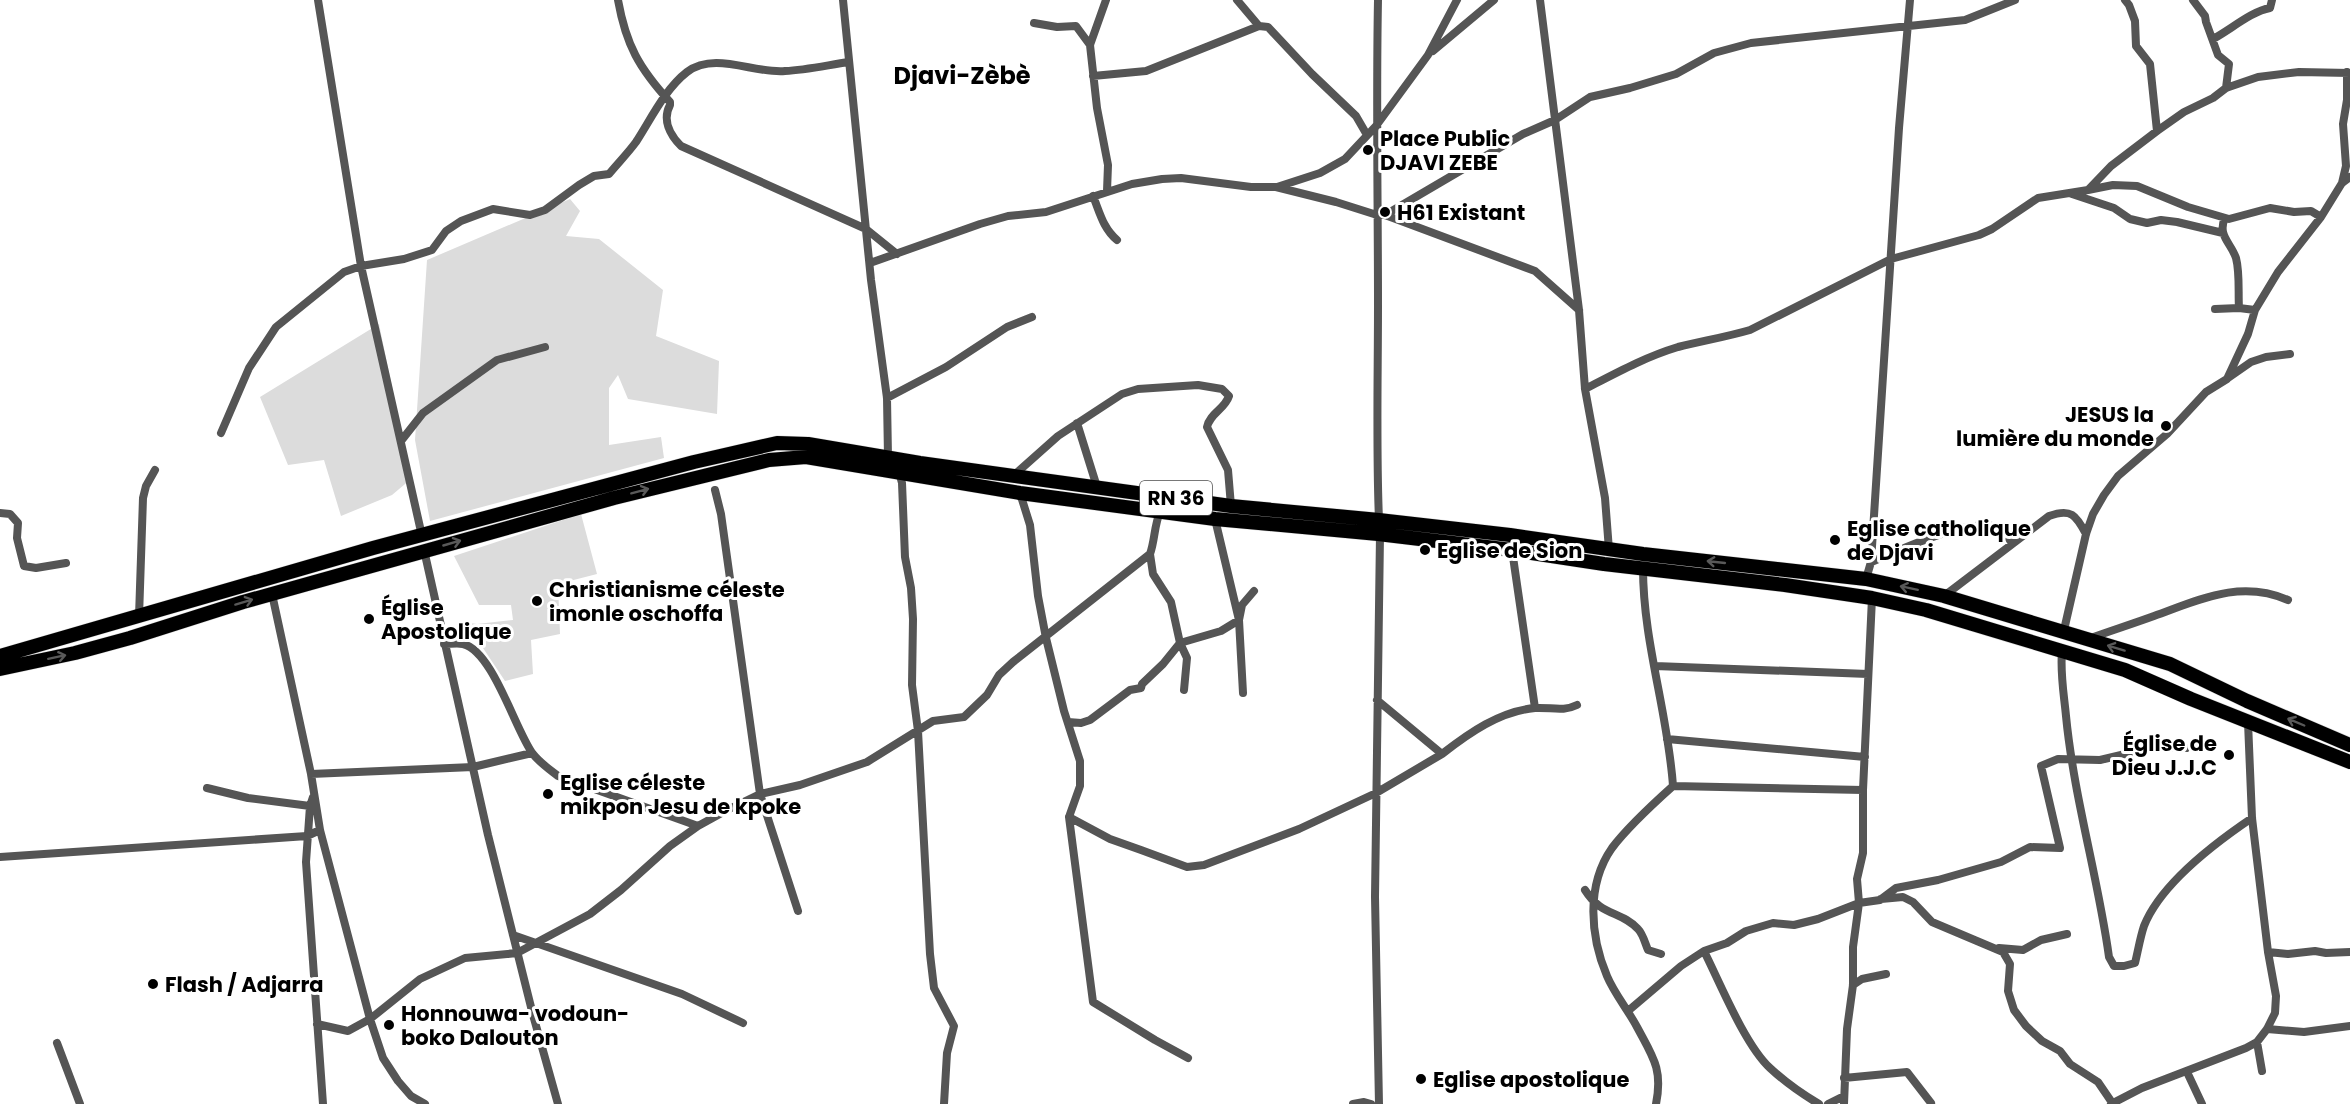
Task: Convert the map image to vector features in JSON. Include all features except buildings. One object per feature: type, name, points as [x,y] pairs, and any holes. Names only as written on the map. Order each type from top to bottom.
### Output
[{"type":"main road","name":"RN 36","points":[[0,669],[119,641],[272,594],[423,543],[694,462],[777,443],[808,444],[1013,476],[1231,506],[1380,519],[1609,550],[1866,579],[1944,596],[2064,630],[2170,664],[2247,701],[2350,745]]},
{"type":"main road","name":"RN 36","points":[[0,656],[294,570],[423,543],[769,460],[806,458],[1020,493],[1160,512],[1512,550],[1872,598],[1926,610],[2125,670],[2350,762]]},
{"type":"street","points":[[318,0],[362,266],[444,644],[517,953],[558,1104]]},
{"type":"street","points":[[618,0],[628,43],[643,69],[670,105],[666,113],[667,123],[673,138],[681,146],[867,230],[897,254]]},
{"type":"street","points":[[843,0],[870,263],[887,398],[888,457]]},
{"type":"street","points":[[1106,0],[1090,45],[1108,165],[1107,191]]},
{"type":"street","points":[[1237,0],[1258,26]]},
{"type":"street","points":[[1378,0],[1376,126],[1381,215],[1376,454],[1380,519]]},
{"type":"street","points":[[1276,187],[1320,173],[1345,159],[1376,126],[1428,55],[1457,0]]},
{"type":"street","points":[[1428,55],[1494,0]]},
{"type":"street","points":[[1540,0],[1579,310],[1585,389],[1605,498],[1609,550]]},
{"type":"street","points":[[1866,579],[1871,562],[1899,128],[1911,0]]},
{"type":"street","points":[[1381,215],[1523,134],[1554,120],[1590,97],[1676,74],[1714,53],[1751,42],[1965,20],[2015,0]]},
{"type":"street","points":[[2125,0],[2135,21],[2136,46],[2150,64],[2157,131]]},
{"type":"street","points":[[2193,0],[2205,16],[2218,55],[2229,64],[2226,88]]},
{"type":"street","points":[[2213,39],[2240,24],[2257,10],[2270,8],[2272,0]]},
{"type":"street","points":[[1034,22],[1057,27],[1076,26],[1090,45]]},
{"type":"street","points":[[1093,76],[1146,71],[1258,26],[1268,27],[1356,116],[1367,135]]},
{"type":"street","points":[[222,433],[249,368],[276,327],[344,272],[362,266],[404,259],[432,250],[446,231],[461,221],[493,209],[530,215],[545,210],[579,184],[594,176],[609,174],[634,145],[665,96],[686,72],[700,64],[718,63],[769,72],[849,62]]},
{"type":"street","points":[[2088,190],[2112,166],[2157,131],[2184,112],[2213,98],[2226,88],[2258,77],[2298,72],[2348,73],[2343,124],[2346,166],[2342,183],[2321,217],[2278,272],[2255,310],[2248,334],[2227,379]]},
{"type":"street","points":[[2342,183],[2350,177]]},
{"type":"street","points":[[870,263],[1008,216],[1046,212],[1132,184],[1171,178],[1251,187],[1276,187],[1381,215],[1534,271],[1579,310]]},
{"type":"street","points":[[1585,389],[1646,358],[1750,330],[1891,259],[1979,235],[2038,198],[2072,194],[2113,185],[2137,186],[2188,207],[2229,219],[2270,207],[2294,212],[2311,212],[2321,217]]},
{"type":"street","points":[[2072,194],[2114,208],[2130,219],[2147,223],[2162,220],[2177,222],[2223,233]]},
{"type":"street","points":[[1093,196],[1102,222],[1110,234],[1118,240]]},
{"type":"street","points":[[2225,218],[2222,224],[2223,233],[2236,258],[2239,308]]},
{"type":"street","points":[[2215,309],[2255,310]]},
{"type":"street","points":[[887,398],[946,368],[1007,327],[1032,316]]},
{"type":"street","points":[[401,441],[423,413],[497,360],[545,347]]},
{"type":"street","points":[[2064,630],[2086,534],[2093,514],[2118,476],[2167,434],[2206,392],[2251,362],[2266,357],[2290,354]]},
{"type":"street","points":[[1013,476],[1058,436],[1109,402],[1138,389],[1198,385],[1222,389],[1229,396],[1227,402],[1209,419],[1208,427],[1228,470],[1231,506]]},
{"type":"street","points":[[1077,423],[1097,487]]},
{"type":"street","points":[[139,617],[143,498],[146,486],[155,470]]},
{"type":"street","points":[[898,472],[902,483],[905,557],[911,588],[912,685],[918,730],[934,988],[954,1026],[947,1053],[944,1104]]},
{"type":"street","points":[[715,490],[721,514],[760,794],[798,911]]},
{"type":"street","points":[[1020,493],[1030,525],[1038,596],[1046,638],[1068,722],[1077,746],[1081,773],[1080,786],[1069,817],[1093,1002],[1188,1058]]},
{"type":"street","points":[[1160,512],[1153,531],[1155,540],[1150,554],[1153,574],[1171,602],[1180,643],[1187,658],[1184,690]]},
{"type":"street","points":[[1944,596],[2049,516],[2061,512],[2070,513],[2079,520],[2086,534]]},
{"type":"street","points":[[0,513],[10,514],[18,523],[17,538],[24,566],[36,568],[66,563]]},
{"type":"street","points":[[1215,519],[1239,620],[1243,693]]},
{"type":"street","points":[[1871,562],[1919,544],[1935,535],[1966,527],[1992,526],[2003,530],[2012,543]]},
{"type":"street","points":[[1379,1104],[1376,792],[1380,535]]},
{"type":"street","points":[[1512,550],[1536,708]]},
{"type":"street","points":[[316,1024],[348,1031],[370,1019],[420,979],[465,958],[517,953],[537,944],[598,908],[670,846],[698,826],[760,794],[800,785],[867,762],[933,721],[964,717],[991,689],[999,675],[1084,604],[1150,554]]},
{"type":"street","points":[[1643,568],[1643,598],[1673,786]]},
{"type":"street","points":[[2087,639],[2178,606],[2225,592],[2259,590],[2288,600]]},
{"type":"street","points":[[1068,722],[1081,723],[1090,720],[1130,690],[1141,688],[1142,684],[1180,643],[1221,631],[1239,620],[1242,605],[1254,591]]},
{"type":"street","points":[[272,594],[311,774],[320,830],[370,1019],[383,1058],[411,1096],[425,1104]]},
{"type":"street","points":[[1828,1104],[1844,1100],[1853,985],[1853,947],[1859,903],[1857,879],[1863,853],[1863,790],[1872,598]]},
{"type":"street","points":[[444,644],[464,644],[475,651],[499,685],[532,753],[558,776],[698,826]]},
{"type":"street","points":[[2062,652],[2070,760],[2087,836],[2109,957],[2114,966],[2135,963],[2145,925],[2168,889],[2187,868],[2222,838],[2252,818]]},
{"type":"street","points":[[1655,666],[1868,674]]},
{"type":"street","points":[[1377,700],[1443,754]]},
{"type":"street","points":[[1069,817],[1110,839],[1187,867],[1204,865],[1299,829],[1376,792],[1443,754],[1488,722],[1536,708],[1568,710],[1577,705]]},
{"type":"street","points":[[1628,1011],[1681,966],[1704,951],[1726,944],[1746,931],[1773,923],[1794,925],[1818,919],[1859,903],[1903,897],[1913,902],[1932,922],[2003,952],[2010,964],[2008,990],[2014,1010],[2026,1026],[2042,1041],[2060,1051],[2070,1064],[2098,1082],[2113,1104],[2142,1088],[2246,1048],[2257,1042],[2267,1029],[2275,1013],[2276,996],[2268,952],[2252,818],[2248,722]]},
{"type":"street","points":[[1667,739],[1865,757]]},
{"type":"street","points":[[1880,900],[1896,888],[1938,880],[2001,862],[2030,847],[2061,848],[2041,766],[2058,759],[2100,760],[2156,747],[2186,748]]},
{"type":"street","points":[[311,774],[473,767],[532,753]]},
{"type":"street","points":[[1656,1104],[1660,1076],[1654,1058],[1608,978],[1598,951],[1594,930],[1593,903],[1601,873],[1612,849],[1673,786],[1863,790]]},
{"type":"street","points":[[207,788],[248,798],[310,806]]},
{"type":"street","points":[[314,794],[310,806],[306,862],[323,1104]]},
{"type":"street","points":[[0,857],[307,836],[320,830]]},
{"type":"street","points":[[1585,890],[1593,903],[1613,915],[1628,920],[1639,930],[1648,950],[1661,954]]},
{"type":"street","points":[[1978,941],[2003,949],[2023,950],[2041,940],[2067,934]]},
{"type":"street","points":[[513,935],[682,994],[742,1023]]},
{"type":"street","points":[[1704,951],[1746,1035],[1769,1067],[1799,1092],[1819,1104]]},
{"type":"street","points":[[2268,952],[2288,954],[2315,951],[2350,952]]},
{"type":"street","points":[[1853,985],[1862,979],[1886,974]]},
{"type":"street","points":[[2267,1029],[2304,1032],[2350,1026]]},
{"type":"street","points":[[2257,1042],[2262,1071]]},
{"type":"street","points":[[57,1043],[80,1104]]},
{"type":"street","points":[[1844,1078],[1907,1072],[1932,1103]]},
{"type":"street","points":[[2187,1072],[2202,1104]]},
{"type":"street","points":[[1353,1104],[1364,1102],[1371,1104]]},
{"type":"shaded area","points":[[570,199],[580,211],[566,236],[599,239],[663,290],[656,336],[719,361],[717,414],[628,399],[618,375],[609,388],[609,445],[661,437],[664,458],[430,521],[415,440],[427,260]]},
{"type":"shaded area","points":[[379,324],[411,479],[392,495],[341,516],[324,460],[288,465],[260,397]]},
{"type":"shaded area","points":[[581,514],[597,574],[558,584],[560,634],[531,640],[533,674],[505,681],[479,642],[454,635],[457,621],[477,624],[513,620],[511,605],[479,605],[454,556]]},
{"type":"place","name":"Place Public DJAVI ZEBE","points":[[1368,150]]},
{"type":"place","name":"H61 Existant","points":[[1385,212]]},
{"type":"place","name":"JESUS la lumière du monde","points":[[2166,426]]},
{"type":"place","name":"Eglise catholique de Djavi","points":[[1835,540]]},
{"type":"place","name":"Eglise de Sion","points":[[1425,550]]},
{"type":"place","name":"Christianisme céleste imonle oschoffa","points":[[537,601]]},
{"type":"place","name":"Église Apostolique","points":[[369,619]]},
{"type":"place","name":"Église de Dieu J.J.C","points":[[2229,755]]},
{"type":"place","name":"Eglise céleste mikpon Jesu de kpoke","points":[[548,794]]},
{"type":"place","name":"Flash / Adjarra","points":[[153,984]]},
{"type":"place","name":"Honnouwa- vodoun- boko Dalouton","points":[[389,1025]]},
{"type":"place","name":"Eglise apostolique","points":[[1421,1079]]},
{"type":"district","name":"Djavi-Zèbè","points":[[962,75]]}]
